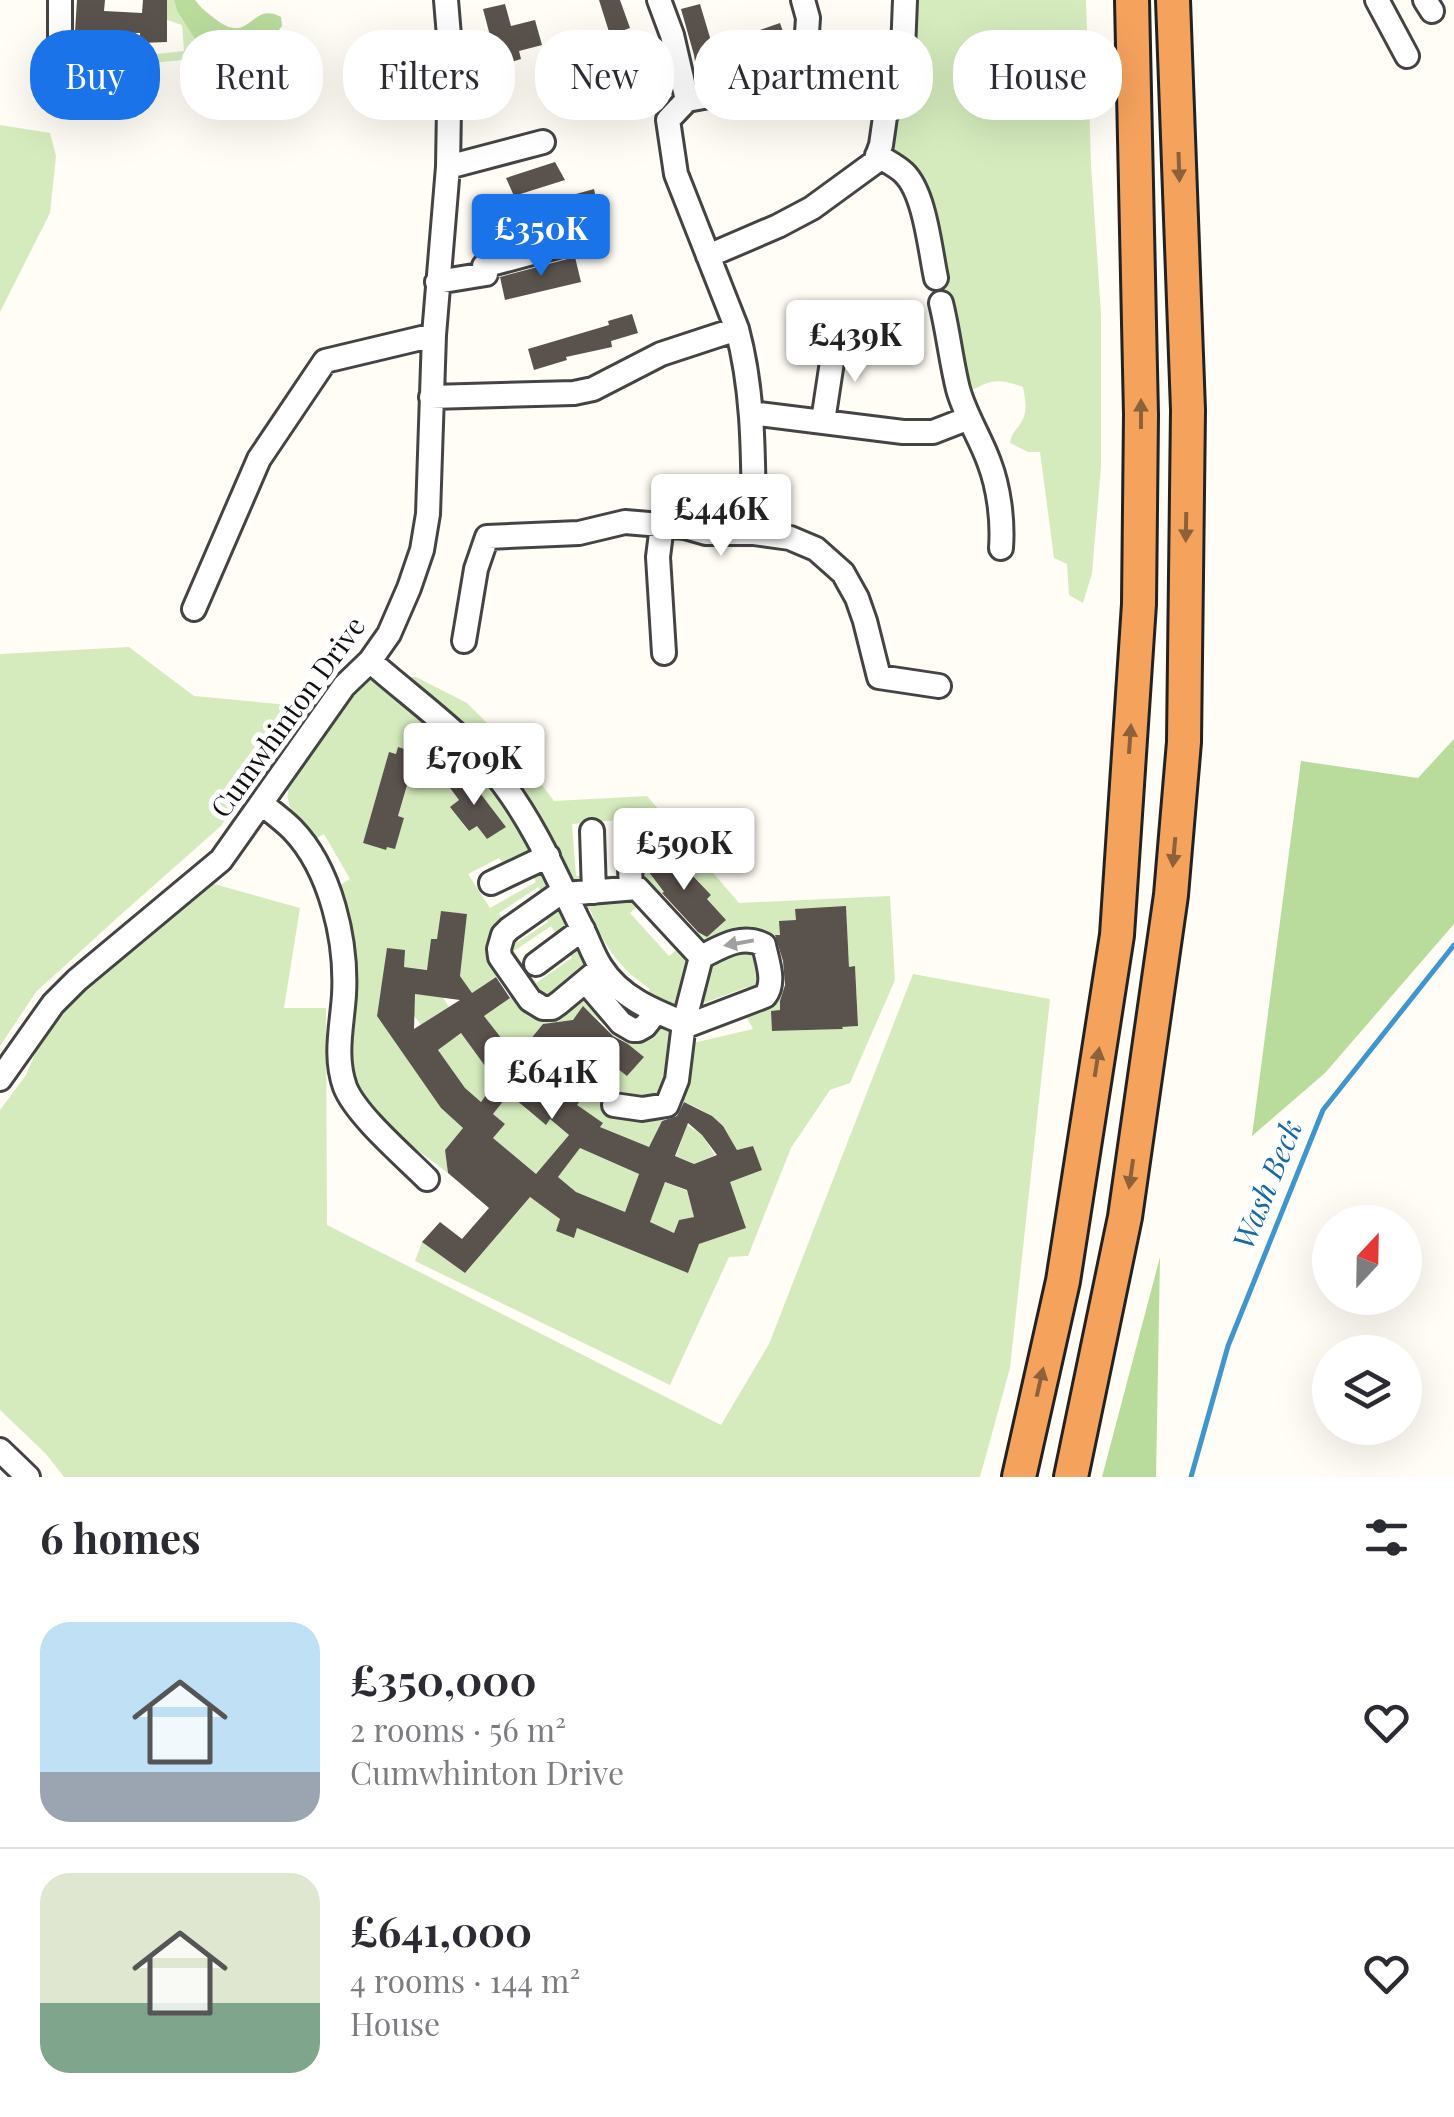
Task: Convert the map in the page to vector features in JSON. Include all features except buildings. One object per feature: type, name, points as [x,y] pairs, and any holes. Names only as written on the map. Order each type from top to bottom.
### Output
[{"type":"highway","points":[[1019,1477],[1063,1281],[1116,935],[1139,604],[1141,415],[1132,0]]},
{"type":"highway","points":[[1071,1477],[1125,1217],[1171,895],[1184,742],[1188,410],[1172,0]]},
{"type":"street","points":[[60,0],[60,30]]},
{"type":"street","name":"Cumwhinton Drive","points":[[0,1079],[53,1004],[77,980],[221,860],[344,686],[370,661],[388,634],[409,588],[422,550],[428,514],[437,282],[448,167],[450,48],[446,0]]},
{"type":"street","points":[[659,0],[672,35],[687,100]]},
{"type":"street","points":[[803,0],[807,30]]},
{"type":"street","points":[[904,30],[905,0]]},
{"type":"street","points":[[1377,0],[1407,56]]},
{"type":"street","points":[[694,99],[687,100],[668,120],[676,174],[743,352],[752,413],[754,532]]},
{"type":"street","points":[[708,256],[812,208],[875,162],[884,120]]},
{"type":"street","points":[[448,167],[542,142]]},
{"type":"street","points":[[877,155],[904,172],[912,185],[936,278]]},
{"type":"street","points":[[437,282],[486,274],[484,266],[595,236]]},
{"type":"street","points":[[941,303],[958,389],[994,479],[1001,548]]},
{"type":"street","points":[[431,397],[574,393],[593,389],[661,354],[737,330]]},
{"type":"street","points":[[194,609],[259,460],[325,361],[434,335]]},
{"type":"street","points":[[823,420],[834,342]]},
{"type":"street","points":[[752,413],[903,432],[934,432],[968,418]]},
{"type":"street","points":[[464,641],[476,569],[487,537],[579,533],[625,522],[685,527],[706,533],[754,532],[790,538],[816,549],[843,573],[865,620],[880,677],[939,686]]},
{"type":"street","points":[[662,525],[658,557],[664,653]]},
{"type":"street","points":[[370,661],[482,757],[531,823],[583,929],[594,975],[656,1012],[684,1023],[695,1025],[765,996],[770,988],[764,945],[746,939],[701,958],[684,1023],[678,1080],[667,1105],[642,1109],[614,1104]]},
{"type":"street","points":[[262,804],[292,829],[309,850],[336,914],[344,981],[338,1055],[346,1089],[360,1110],[426,1179]]},
{"type":"street","points":[[628,828],[631,888]]},
{"type":"street","points":[[592,831],[594,892]]},
{"type":"street","points":[[491,883],[548,856]]},
{"type":"street","points":[[594,975],[559,1004],[543,1008],[530,1000],[500,957],[500,942],[508,929],[564,892],[637,888],[701,958]]},
{"type":"street","points":[[536,964],[583,929]]},
{"type":"street","points":[[0,1450],[28,1477]]},
{"type":"green space","points":[[167,0],[174,0],[189,30],[182,30],[182,25],[167,20]]},
{"type":"green space","points":[[174,0],[195,0],[226,26],[243,26],[271,13],[281,17],[282,26],[278,30],[189,30]]},
{"type":"green space","points":[[908,0],[1086,0],[1087,30],[953,30],[953,120],[1090,120],[1101,314],[1101,467],[1092,573],[1083,603],[1069,595],[1067,564],[1054,558],[1040,452],[1028,452],[1010,443],[1025,413],[1023,387],[990,382],[961,397],[951,323],[881,120],[933,120],[933,30],[908,30]]},
{"type":"green space","points":[[180,51],[180,60],[160,62],[160,54]]},
{"type":"green space","points":[[0,125],[50,133],[56,156],[50,213],[0,312]]},
{"type":"green space","points":[[129,647],[194,696],[300,706],[221,826],[36,992],[0,1046],[0,654]]},
{"type":"green space","points":[[366,677],[383,685],[416,677],[467,703],[521,757],[554,801],[647,796],[739,903],[890,896],[895,980],[850,1083],[830,1090],[791,1148],[748,1256],[729,1257],[670,1385],[415,1261],[422,1242],[465,1273],[530,1197],[560,1219],[557,1231],[573,1237],[577,1228],[699,1244],[746,1228],[737,1202],[710,1211],[753,1146],[737,1150],[713,1118],[677,1100],[649,1147],[600,1127],[602,1122],[575,1106],[610,1063],[627,1076],[643,1056],[583,1007],[568,1027],[542,1026],[516,1057],[484,1016],[515,994],[498,975],[472,993],[460,976],[467,914],[441,911],[437,939],[431,940],[429,951],[435,951],[432,970],[404,967],[381,988],[377,1015],[441,1108],[463,1128],[445,1150],[448,1173],[385,1126],[349,1079],[337,887],[350,879],[324,834],[314,840],[296,817],[288,795],[291,775],[357,682]],"holes":[[[399,747],[410,751],[410,757],[415,759],[398,816],[404,818],[395,848],[385,850],[363,843],[389,753],[396,754]],[[464,772],[506,827],[487,839],[477,826],[468,831],[451,807],[459,800],[447,784]],[[643,818],[646,832],[636,836],[638,875],[576,876],[572,824]],[[656,846],[688,881],[694,876],[725,920],[707,937],[699,931],[694,934],[660,896],[664,892],[640,861]],[[499,858],[507,869],[524,862],[536,882],[490,908],[468,874]],[[538,887],[545,897],[536,903],[548,922],[518,942],[499,913]],[[640,904],[679,948],[669,956],[630,913]],[[846,907],[849,967],[855,967],[858,1026],[772,1031],[785,1010],[784,988],[780,988],[772,964],[771,936],[780,935],[780,921],[796,921],[796,909]],[[590,909],[613,954],[650,989],[645,999],[603,959],[581,911]],[[551,926],[572,958],[536,983],[514,951]],[[747,987],[757,1011],[747,1018],[753,1029],[693,1043],[691,1032],[699,1005]]]},
{"type":"green space","points":[[1454,739],[1454,924],[1325,1073],[1252,1136],[1301,761],[1418,778]]},
{"type":"green space","points":[[214,884],[300,908],[284,1008],[326,1008],[327,1225],[721,1425],[769,1344],[913,974],[1050,999],[1010,1368],[980,1477],[64,1477],[0,1410],[0,1110],[26,1075],[50,1019],[122,951]]},
{"type":"green space","points":[[437,988],[449,1007],[421,1025],[408,1008],[415,994],[429,995]]},
{"type":"green space","points":[[461,1033],[496,1081],[481,1102],[465,1088],[438,1050]]},
{"type":"green space","points":[[512,1091],[545,1124],[550,1119],[569,1135],[536,1174],[493,1138],[505,1124],[493,1114]]},
{"type":"green space","points":[[687,1125],[702,1135],[715,1155],[694,1164],[676,1156]]},
{"type":"green space","points":[[580,1148],[639,1174],[625,1212],[576,1192],[558,1177]]},
{"type":"green space","points":[[665,1182],[687,1191],[694,1217],[679,1220],[674,1233],[650,1222]]},
{"type":"green space","points":[[1160,1257],[1156,1477],[1102,1477]]},
{"type":"waterway","name":"Wash Beck","points":[[1191,1477],[1228,1346],[1323,1110],[1454,945]]}]
